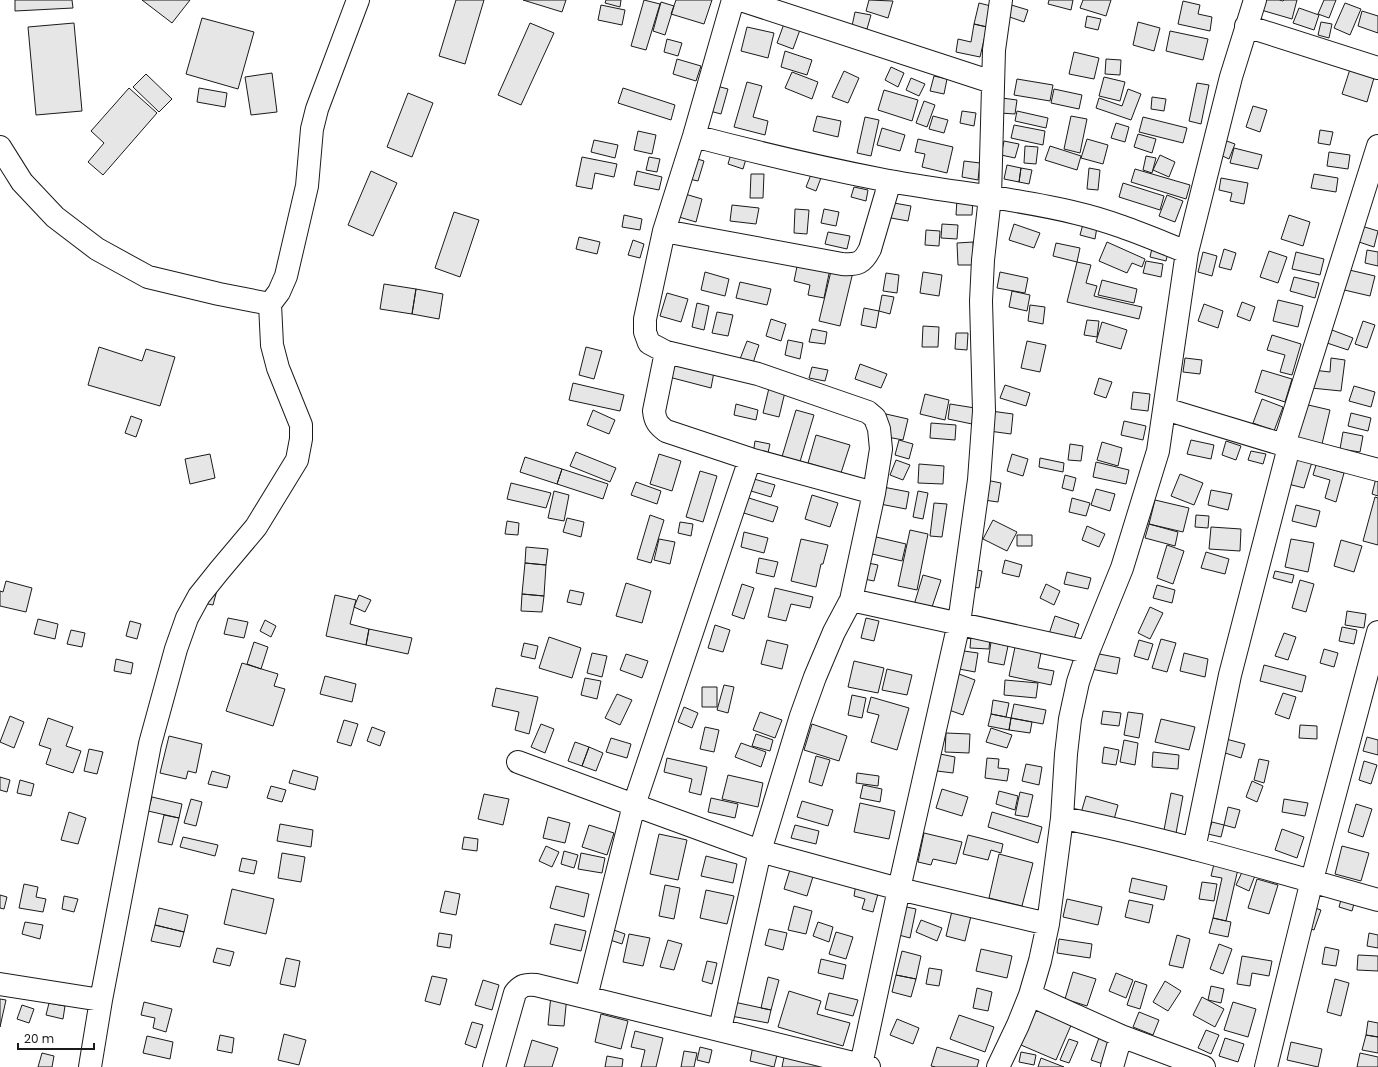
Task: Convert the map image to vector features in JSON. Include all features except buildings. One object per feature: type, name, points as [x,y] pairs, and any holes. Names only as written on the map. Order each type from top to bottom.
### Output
[{"type":"street","points":[[90,1067],[101,1000],[150,744],[176,649],[187,618],[199,596],[256,527],[297,460],[301,439],[300,425],[278,368],[272,346],[270,304],[279,292],[286,276],[307,186],[312,129],[317,109],[358,0]]},
{"type":"street","points":[[720,1029],[760,851],[815,677],[834,632],[851,600],[874,493],[880,449],[879,429],[875,418],[868,412],[758,374],[666,352],[650,343],[645,332],[645,319],[664,231],[694,136],[733,0]]},
{"type":"street","points":[[741,0],[992,82]]},
{"type":"street","points":[[494,1067],[513,998],[519,986],[526,984],[536,985],[720,1029],[865,1066],[899,889],[959,623],[979,480],[984,411],[980,301],[990,197],[994,50],[1001,0]]},
{"type":"street","points":[[998,1067],[1018,1025],[1030,995],[1040,961],[1048,924],[1062,818],[1070,719],[1078,682],[1088,652],[1122,568],[1158,451],[1188,252],[1230,77],[1254,0]]},
{"type":"street","points":[[1246,26],[1378,68]]},
{"type":"street","points":[[694,136],[804,164],[890,181],[1045,206],[1105,221],[1188,252]]},
{"type":"street","points":[[1194,849],[1230,675],[1286,446],[1378,146]]},
{"type":"street","points":[[0,147],[22,182],[55,217],[97,249],[148,277],[219,294],[270,304]]},
{"type":"street","points":[[664,231],[850,265],[859,263],[866,258],[890,181]]},
{"type":"street","points":[[666,352],[654,411],[655,419],[659,426],[666,431],[750,459],[874,493]]},
{"type":"street","points":[[1165,409],[1286,446],[1378,470]]},
{"type":"street","points":[[586,997],[634,805],[750,459]]},
{"type":"street","points":[[851,600],[1088,652]]},
{"type":"street","points":[[1266,1067],[1312,880],[1370,694],[1378,632]]},
{"type":"street","points":[[518,762],[760,851],[899,889],[1048,924]]},
{"type":"street","points":[[1062,818],[1103,826],[1194,849],[1312,880],[1378,900]]},
{"type":"street","points":[[0,984],[101,1000]]},
{"type":"street","points":[[1030,995],[1121,1036],[1204,1067]]},
{"type":"street","points":[[1112,1067],[1121,1036]]}]
